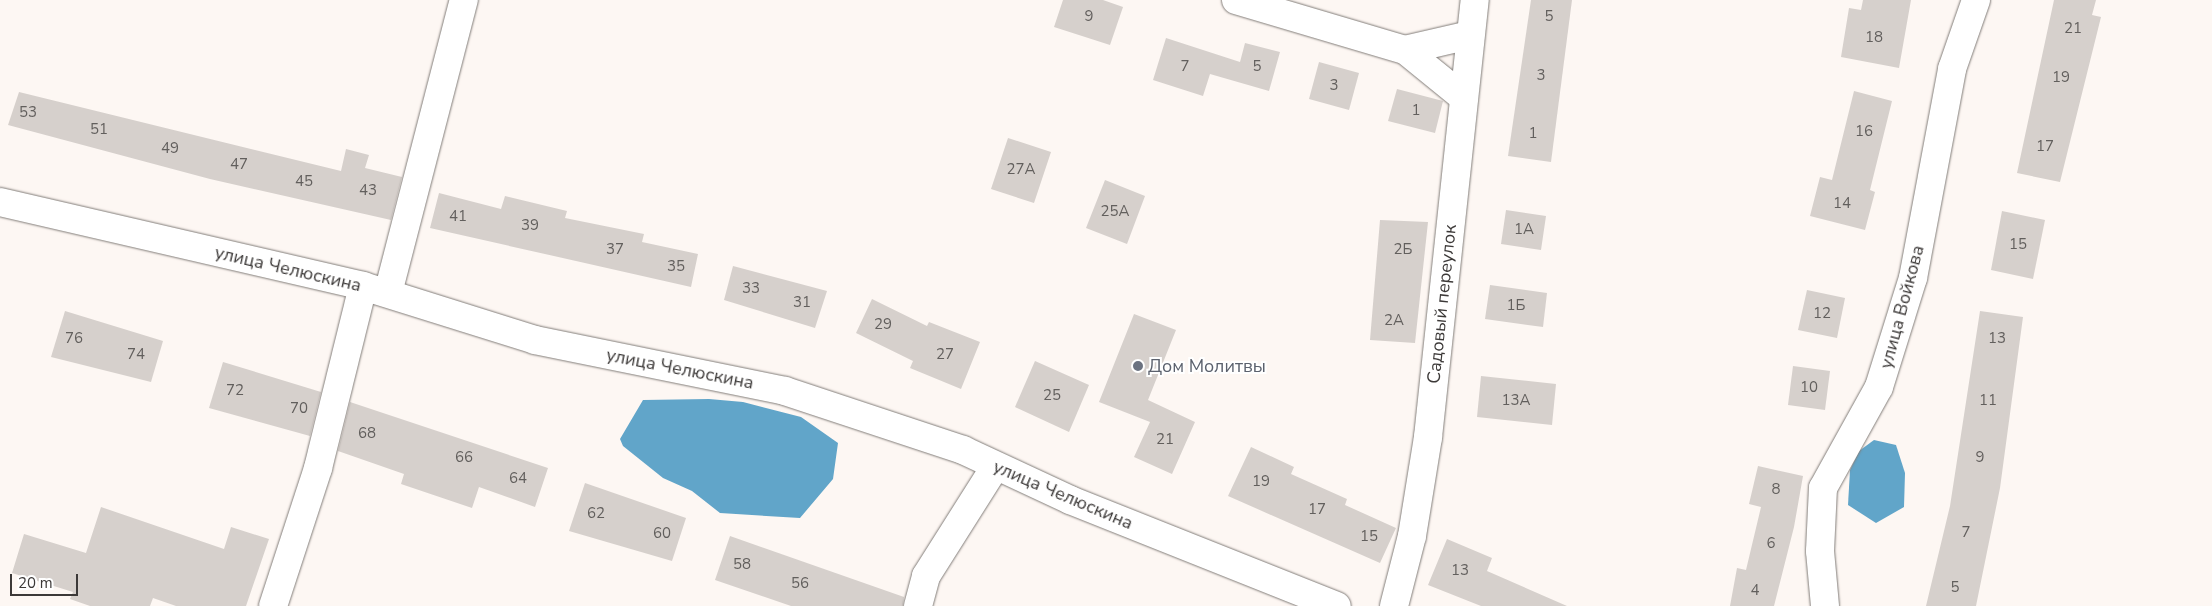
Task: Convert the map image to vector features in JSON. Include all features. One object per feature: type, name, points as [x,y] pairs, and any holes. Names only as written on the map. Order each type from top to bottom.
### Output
[{"type":"street","points":[[273,606],[376,289],[464,0]]},
{"type":"street","points":[[1236,0],[1405,50],[1464,98]]},
{"type":"street","name":"Садовый переулок","points":[[1394,606],[1412,536],[1428,437],[1475,0]]},
{"type":"street","name":"улица Войкова","points":[[1825,606],[1820,551],[1823,488],[1880,387],[1913,278],[1952,69],[1976,0]]},
{"type":"street","points":[[1405,50],[1470,35]]},
{"type":"street","name":"улица Челюскина","points":[[0,202],[376,289],[536,340],[785,391],[963,450],[994,467],[1337,606]]},
{"type":"street","points":[[918,606],[926,576],[994,467]]},
{"type":"water","points":[[709,399],[743,402],[801,417],[838,443],[833,479],[800,518],[720,513],[692,491],[663,478],[623,446],[620,439],[643,400]]},
{"type":"water","points":[[1874,440],[1896,445],[1905,473],[1904,507],[1876,523],[1848,505],[1850,470],[1859,451]]},
{"type":"building","points":[[1063,0],[1103,0],[1123,7],[1110,45],[1054,27]]},
{"type":"building","points":[[1531,0],[1572,0],[1551,162],[1508,156]]},
{"type":"building","points":[[1863,0],[1911,0],[1899,68],[1841,57],[1849,8],[1861,10]]},
{"type":"building","points":[[2054,0],[2096,0],[2092,15],[2101,17],[2060,182],[2017,173]]},
{"type":"building","points":[[1166,38],[1240,62],[1245,43],[1280,52],[1269,91],[1210,74],[1203,96],[1153,80]]},
{"type":"building","points":[[1319,62],[1359,73],[1349,110],[1309,99]]},
{"type":"building","points":[[1397,89],[1443,101],[1435,133],[1388,121]]},
{"type":"building","points":[[1854,91],[1892,101],[1870,190],[1875,192],[1865,230],[1810,216],[1820,177],[1832,180]]},
{"type":"building","points":[[19,92],[341,171],[346,149],[369,155],[365,168],[402,177],[391,220],[210,179],[8,125]]},
{"type":"building","points":[[1008,138],[1051,152],[1034,203],[991,189]]},
{"type":"building","points":[[1105,180],[1145,196],[1127,244],[1086,228]]},
{"type":"building","points":[[439,193],[501,209],[505,196],[567,211],[565,218],[644,234],[642,242],[698,254],[691,287],[430,228]]},
{"type":"building","points":[[1506,210],[1546,216],[1541,250],[1501,244]]},
{"type":"building","points":[[2002,211],[2045,220],[2033,279],[1991,270]]},
{"type":"building","points":[[1380,220],[1428,222],[1415,343],[1370,340]]},
{"type":"building","points":[[733,266],[827,291],[815,328],[724,300]]},
{"type":"building","points":[[1490,285],[1547,293],[1543,327],[1485,319]]},
{"type":"building","points":[[1807,290],[1845,298],[1837,338],[1798,330]]},
{"type":"building","points":[[872,299],[927,326],[929,322],[980,342],[961,389],[910,368],[913,361],[856,333]]},
{"type":"building","points":[[65,311],[163,341],[151,382],[51,357]]},
{"type":"building","points":[[1980,311],[2023,317],[2000,488],[1976,606],[1926,606],[1950,506]]},
{"type":"building","name":"Дом Молитвы","points":[[1134,314],[1176,330],[1148,400],[1195,422],[1172,474],[1134,457],[1150,422],[1099,402]]},
{"type":"building","points":[[1035,361],[1089,385],[1069,432],[1015,407]]},
{"type":"building","points":[[223,362],[321,392],[310,436],[209,408]]},
{"type":"building","points":[[1793,366],[1830,371],[1825,410],[1788,405]]},
{"type":"building","points":[[1481,376],[1556,384],[1552,425],[1477,417]]},
{"type":"building","points":[[350,402],[548,468],[535,507],[479,487],[472,508],[401,484],[404,474],[338,451]]},
{"type":"building","points":[[1251,447],[1294,467],[1291,474],[1347,499],[1345,505],[1396,528],[1380,563],[1228,496]]},
{"type":"building","points":[[1758,466],[1803,476],[1794,527],[1774,606],[1730,606],[1737,568],[1746,570],[1761,507],[1749,504]]},
{"type":"building","points":[[585,483],[686,518],[672,561],[569,531]]},
{"type":"building","points":[[101,507],[224,549],[231,527],[269,539],[246,606],[176,606],[153,598],[150,606],[90,606],[70,599],[73,592],[12,573],[24,534],[86,553]]},
{"type":"building","points":[[730,536],[904,597],[903,606],[791,606],[715,580]]},
{"type":"building","points":[[1447,539],[1492,558],[1487,571],[1567,606],[1481,606],[1428,585]]},
{"type":"place","name":"Дом Молитвы","points":[[1138,366]]}]
